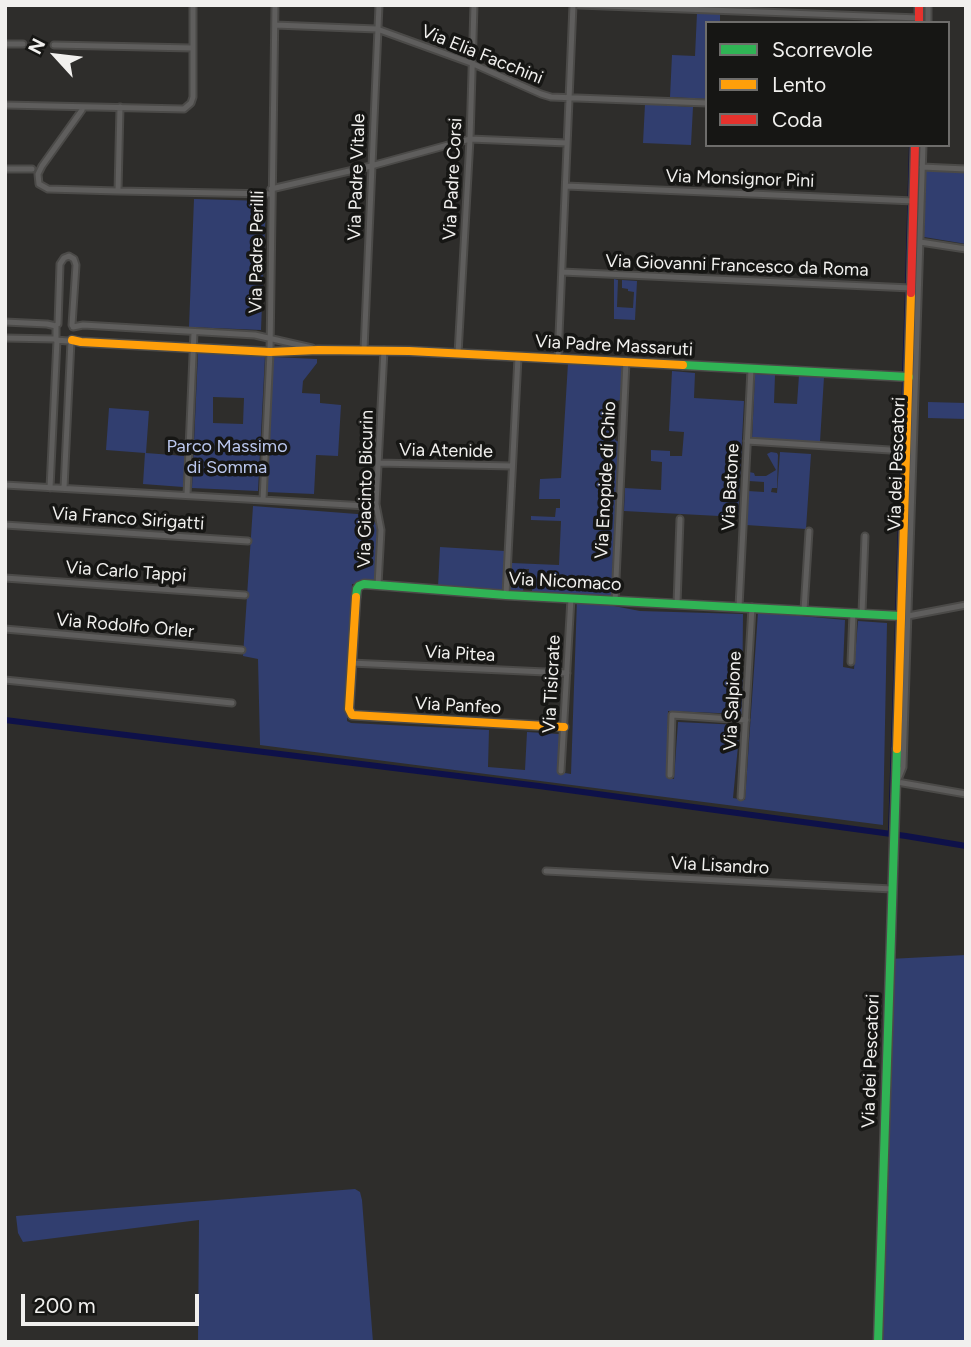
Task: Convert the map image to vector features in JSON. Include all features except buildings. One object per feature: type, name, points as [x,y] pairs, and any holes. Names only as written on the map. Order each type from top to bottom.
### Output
[{"type":"street","points":[[5,105],[180,110],[188,107],[192,97],[193,5]]},
{"type":"street","name":"Via Padre Perilli","points":[[263,500],[270,352],[275,5]]},
{"type":"street","name":"Via Padre Vitale","points":[[364,350],[379,5]]},
{"type":"street","name":"Via Padre Corsi","points":[[458,354],[470,139],[474,5]]},
{"type":"street","points":[[558,359],[573,5]]},
{"type":"street","points":[[579,5],[919,20],[919,5]]},
{"type":"street","name":"Via Elia Facchini","points":[[275,25],[377,29],[471,63],[553,97],[705,103]]},
{"type":"street","points":[[5,44],[23,44]]},
{"type":"street","points":[[54,45],[192,48]]},
{"type":"street","points":[[118,191],[120,107]]},
{"type":"street","points":[[82,110],[40,169],[39,184],[48,189],[271,192],[470,139],[568,142]]},
{"type":"street","name":"Via dei Pescatori","points":[[878,1342],[897,782],[906,287],[915,147]]},
{"type":"street","name":"Via dei Pescatori","points":[[900,616],[923,147]]},
{"type":"street","points":[[922,167],[966,169]]},
{"type":"street","points":[[5,169],[32,169]]},
{"type":"street","name":"Via Monsignor Pini","points":[[566,186],[910,201]]},
{"type":"street","points":[[920,242],[966,249]]},
{"type":"street","points":[[50,488],[64,339],[71,325],[76,265],[74,259],[69,256],[60,264],[58,325],[64,339],[64,488]]},
{"type":"street","name":"Via Giovanni Francesco da Roma","points":[[562,272],[906,287]]},
{"type":"street","name":"Via Padre Massaruti","points":[[5,322],[251,335],[270,337],[318,350]]},
{"type":"street","points":[[187,495],[194,332]]},
{"type":"street","name":"Via Padre Massaruti","points":[[5,338],[64,339],[270,352],[409,351],[905,377]]},
{"type":"street","name":"Via Giacinto Bicurin","points":[[378,585],[381,530],[376,504],[384,350]]},
{"type":"street","points":[[506,595],[518,357]]},
{"type":"street","name":"Via Enopide di Chio","points":[[615,601],[626,361]]},
{"type":"street","name":"Via Batone","points":[[739,607],[751,368]]},
{"type":"street","points":[[747,441],[903,451]]},
{"type":"street","name":"Via Atenide","points":[[378,463],[512,466]]},
{"type":"street","points":[[5,485],[366,506],[376,504]]},
{"type":"street","points":[[677,604],[680,519]]},
{"type":"street","name":"Via Franco Sirigatti","points":[[5,525],[248,541]]},
{"type":"street","points":[[804,610],[809,531]]},
{"type":"street","points":[[850,662],[858,613],[865,536]]},
{"type":"street","name":"Via Carlo Tappi","points":[[5,578],[245,595]]},
{"type":"street","points":[[351,663],[356,591],[363,584],[378,585]]},
{"type":"street","name":"Via Nicomaco","points":[[378,585],[506,595],[900,616]]},
{"type":"street","name":"Via Tisicrate","points":[[561,771],[571,598]]},
{"type":"street","points":[[900,616],[966,605]]},
{"type":"street","name":"Via Salpione","points":[[741,797],[752,607]]},
{"type":"street","name":"Via Rodolfo Orler","points":[[5,629],[242,650]]},
{"type":"street","name":"Via Pitea","points":[[351,663],[567,673]]},
{"type":"street","name":"Via Panfeo","points":[[351,663],[349,709],[355,716],[564,727]]},
{"type":"street","points":[[5,680],[232,703]]},
{"type":"street","points":[[670,775],[672,715],[746,720]]},
{"type":"street","points":[[897,782],[966,794]]},
{"type":"street","name":"Via Lisandro","points":[[546,871],[892,889]]},
{"type":"green space","points":[[697,13],[720,14],[720,21],[705,21],[705,99],[670,97],[672,55],[695,56]]},
{"type":"green space","points":[[645,104],[693,107],[691,145],[643,143]]},
{"type":"green space","points":[[926,169],[966,171],[966,244],[924,237]]},
{"type":"green space","points":[[194,199],[266,201],[261,330],[189,327]]},
{"type":"green space","points":[[614,279],[618,280],[617,307],[633,308],[634,292],[622,288],[622,280],[637,281],[635,320],[614,319]]},
{"type":"green space","name":"Parco Massimo di Somma","points":[[198,353],[265,356],[258,491],[192,488]],"holes":[[[213,397],[244,398],[243,424],[213,423]]]},
{"type":"green space","points":[[273,357],[317,359],[317,363],[303,381],[302,393],[320,394],[320,403],[341,405],[338,456],[316,455],[314,494],[266,492]]},
{"type":"green space","points":[[568,363],[623,365],[621,400],[616,401],[615,440],[619,442],[611,597],[532,592],[532,588],[528,588],[529,569],[518,569],[517,582],[524,582],[523,592],[510,592],[512,563],[559,565],[561,521],[531,520],[531,516],[555,517],[556,508],[560,508],[560,499],[539,499],[540,479],[561,478]]},
{"type":"green space","points":[[672,371],[695,373],[694,398],[744,401],[738,517],[624,511],[625,488],[661,490],[662,462],[651,461],[651,450],[670,451],[670,456],[682,456],[684,432],[669,431]]},
{"type":"green space","points":[[755,374],[775,375],[774,403],[797,404],[799,375],[824,377],[820,442],[752,439]]},
{"type":"green space","points":[[928,402],[966,403],[966,419],[928,418]]},
{"type":"green space","points":[[109,408],[149,411],[146,453],[185,456],[183,487],[143,484],[145,453],[106,450]]},
{"type":"green space","points":[[771,452],[778,455],[777,488],[772,488],[771,492],[777,493],[780,452],[811,454],[806,529],[746,525],[748,491],[764,492],[764,482],[749,481],[749,472],[755,476],[766,476],[776,470],[767,454]]},
{"type":"green space","points":[[253,506],[370,515],[377,526],[376,580],[374,583],[352,584],[347,721],[489,730],[488,767],[525,770],[527,732],[559,734],[559,772],[571,774],[577,599],[640,611],[743,614],[742,714],[668,711],[667,778],[674,779],[678,722],[740,725],[733,798],[745,800],[758,612],[845,620],[843,667],[854,669],[858,621],[887,623],[883,825],[260,745],[258,659],[243,656]]},
{"type":"green space","points":[[440,547],[505,551],[503,591],[438,587]]},
{"type":"green space","points":[[966,955],[966,1342],[878,1342],[889,959]]},
{"type":"green space","points":[[355,1189],[360,1192],[362,1200],[373,1342],[198,1342],[199,1220],[23,1242],[18,1233],[16,1216]]},
{"type":"waterway","points":[[906,284],[910,147]]},
{"type":"waterway","points":[[903,375],[906,290]]},
{"type":"waterway","points":[[901,449],[903,381]]},
{"type":"waterway","points":[[896,613],[901,454]]},
{"type":"waterway","points":[[889,833],[896,619]]},
{"type":"waterway","points":[[5,720],[539,786],[966,846]]},
{"type":"traffic: fast","points":[[683,365],[909,377]]},
{"type":"traffic: fast","points":[[356,597],[357,589],[364,584],[506,595],[901,616]]},
{"type":"traffic: fast","points":[[878,1342],[897,749]]},
{"type":"traffic: slow","points":[[897,749],[911,293]]},
{"type":"traffic: slow","points":[[72,340],[270,352],[409,351],[683,365]]},
{"type":"traffic: slow","points":[[356,597],[349,709],[352,715],[564,727]]},
{"type":"traffic: jam","points":[[919,5],[919,21]]},
{"type":"traffic: jam","points":[[911,293],[915,147]]}]
